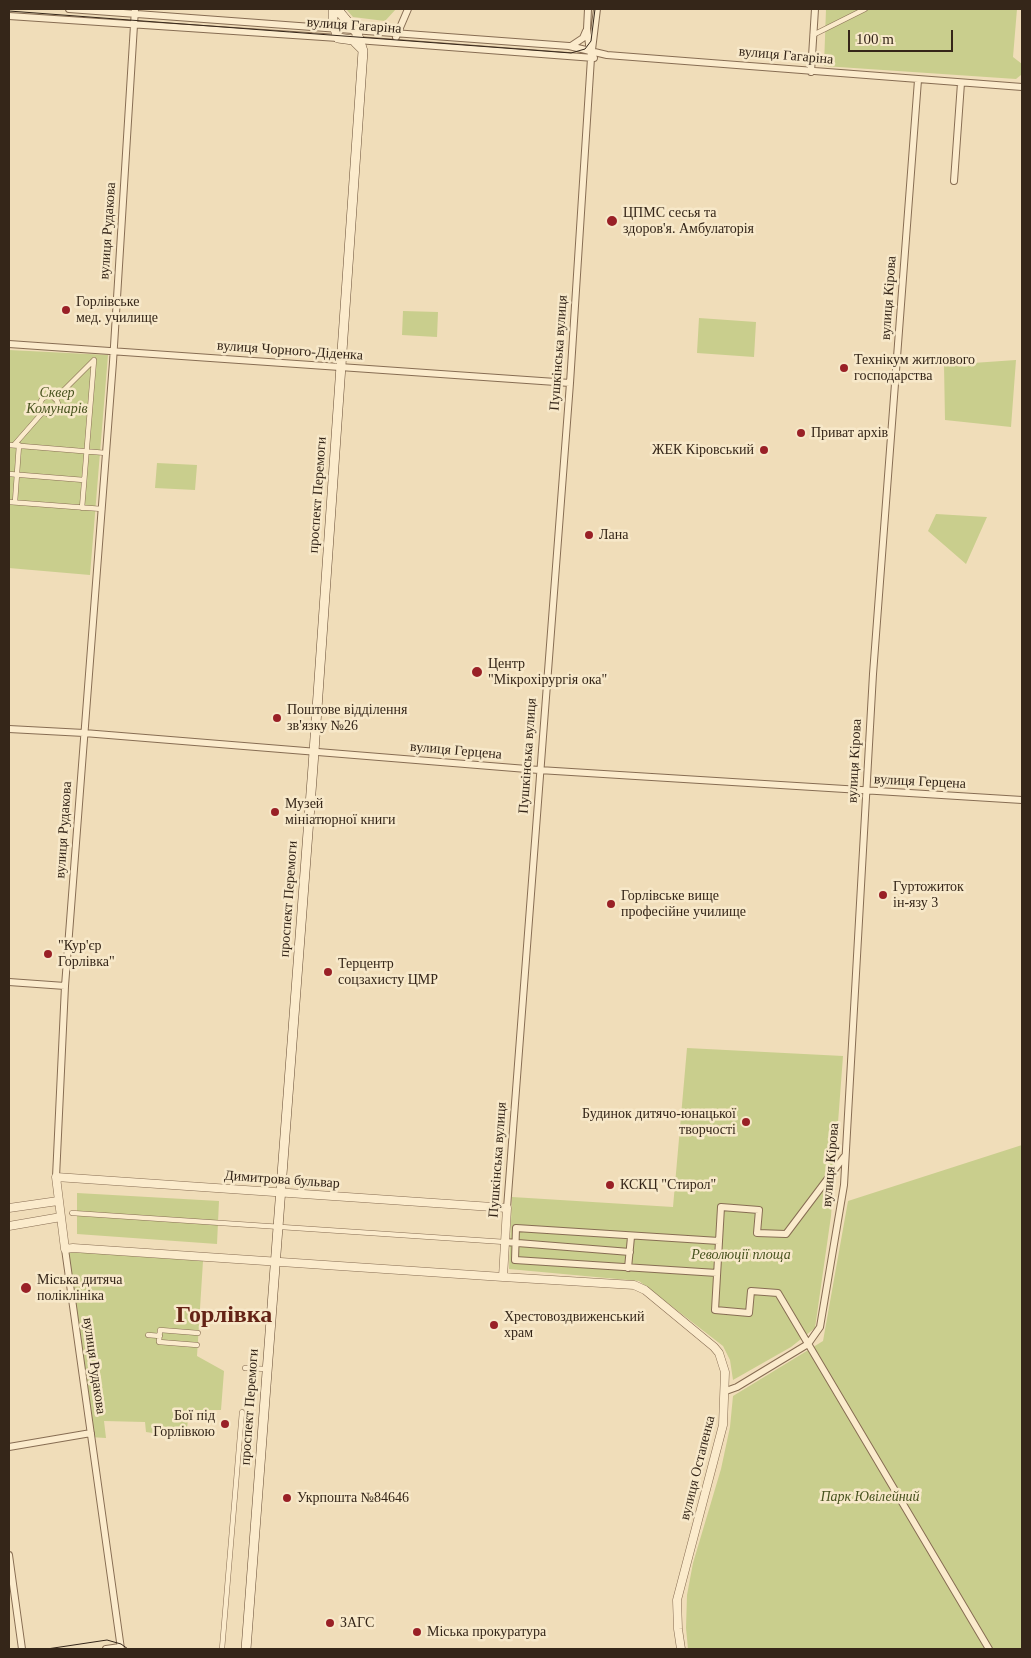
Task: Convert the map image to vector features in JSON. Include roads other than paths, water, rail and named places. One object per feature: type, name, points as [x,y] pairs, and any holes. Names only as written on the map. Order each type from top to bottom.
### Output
[{"type":"main road","points":[[335,9],[337,34]]},
{"type":"main road","points":[[335,9],[356,37]]},
{"type":"main road","name":"вулиця Гагаріна","points":[[337,34],[356,37]]},
{"type":"main road","name":"проспект Перемоги","points":[[246,1649],[314,752],[363,51],[356,37]]},
{"type":"street","name":"вулиця Гагаріна","points":[[69,9],[135,11],[337,34]]},
{"type":"street","points":[[393,42],[408,9]]},
{"type":"street","name":"Пушкінська вулиця","points":[[588,9],[587,29],[591,53]]},
{"type":"street","name":"Пушкінська вулиця","points":[[503,1277],[539,770],[570,383],[591,53],[598,9]]},
{"type":"street","points":[[811,72],[815,9]]},
{"type":"street","points":[[813,35],[865,9]]},
{"type":"street","name":"вулиця Рудакова","points":[[120,1648],[56,1176],[65,986],[114,350],[135,11]]},
{"type":"street","name":"вулиця Гагаріна","points":[[9,16],[134,25],[337,34]]},
{"type":"street","points":[[570,46],[578,43],[587,29]]},
{"type":"street","name":"вулиця Гагаріна","points":[[356,37],[397,34],[570,46],[591,53]]},
{"type":"street","name":"вулиця Гагаріна","points":[[356,37],[393,42],[591,53],[811,72],[1022,87]]},
{"type":"street","name":"вулиця Кірова","points":[[726,1391],[737,1387],[808,1344],[820,1327],[844,1184],[866,791],[918,80]]},
{"type":"street","points":[[954,181],[961,83]]},
{"type":"street","name":"вулиця Чорного-Діденка","points":[[9,344],[570,383]]},
{"type":"street","points":[[56,399],[94,360],[82,508]]},
{"type":"street","points":[[48,396],[56,399],[58,407],[54,413],[49,415],[43,412],[40,407],[42,399],[48,396]]},
{"type":"street","points":[[15,502],[17,475],[14,445],[43,412]]},
{"type":"street","points":[[14,445],[106,452]]},
{"type":"street","points":[[9,474],[84,480]]},
{"type":"street","points":[[9,502],[102,509]]},
{"type":"street","name":"вулиця Герцена","points":[[9,729],[84,733],[539,770],[1022,800]]},
{"type":"street","points":[[9,982],[65,986]]},
{"type":"street","points":[[845,1156],[786,1234],[757,1233],[759,1210],[721,1207],[715,1310],[749,1312],[751,1291],[778,1293],[989,1649]]},
{"type":"street","name":"Димитрова бульвар","points":[[56,1176],[507,1208]]},
{"type":"street","points":[[9,1208],[58,1201]]},
{"type":"street","points":[[72,1213],[630,1252]]},
{"type":"street","points":[[9,1226],[61,1217]]},
{"type":"street","points":[[717,1273],[515,1260],[516,1228],[631,1237],[719,1241]]},
{"type":"street","points":[[628,1268],[631,1237]]},
{"type":"street","points":[[65,1249],[503,1277]]},
{"type":"street","name":"вулиця Остапенка","points":[[503,1277],[641,1286],[714,1347],[722,1361],[726,1391],[723,1425],[678,1600],[678,1629],[681,1649]]},
{"type":"street","points":[[197,1345],[159,1342],[160,1330],[198,1333]]},
{"type":"street","points":[[148,1335],[160,1336]]},
{"type":"street","points":[[245,1368],[267,1369]]},
{"type":"street","points":[[222,1649],[242,1412]]},
{"type":"street","points":[[9,1447],[90,1433]]},
{"type":"street","points":[[9,1555],[22,1649]]},
{"type":"street","points":[[106,1649],[120,1648]]},
{"type":"tram line","points":[[9,11],[571,53],[585,49],[591,41],[595,9]]},
{"type":"tram line","points":[[47,1649],[107,1640],[121,1644],[128,1649]]},
{"type":"place","name":"ЦПМС сесья та здоров'я. Амбулаторія","points":[[612,221]]},
{"type":"place","name":"Горлівське мед. училище","points":[[66,310]]},
{"type":"place","name":"Технікум житлового господарства","points":[[844,368]]},
{"type":"place","name":"Приват архів","points":[[801,433]]},
{"type":"place","name":"ЖЕК Кіровський","points":[[764,450]]},
{"type":"place","name":"Лана","points":[[589,535]]},
{"type":"place","name":"Центр \"Мікрохірургія ока\"","points":[[477,672]]},
{"type":"place","name":"Поштове відділення зв'язку №26","points":[[277,718]]},
{"type":"place","name":"Музей мініатюрної книги","points":[[275,812]]},
{"type":"place","name":"Гуртожиток ін-язу 3","points":[[883,895]]},
{"type":"place","name":"Горлівське вище професійне училище","points":[[611,904]]},
{"type":"place","name":"\"Кур'єр Горлівка\"","points":[[48,954]]},
{"type":"place","name":"Терцентр соцзахисту ЦМР","points":[[328,972]]},
{"type":"place","name":"Будинок дитячо-юнацької творчості","points":[[746,1122]]},
{"type":"place","name":"КСКЦ \"Стирол\"","points":[[610,1185]]},
{"type":"place","name":"Міська дитяча поліклініка","points":[[26,1288]]},
{"type":"place","name":"Хрестовоздвиженський храм","points":[[494,1325]]},
{"type":"place","name":"Бої під Горлівкою","points":[[225,1424]]},
{"type":"place","name":"Укрпошта №84646","points":[[287,1498]]},
{"type":"place","name":"ЗАГС","points":[[330,1623]]},
{"type":"place","name":"Міська прокуратура","points":[[417,1632]]},
{"type":"district","name":"Горлівка","points":[[224,1316]]},
{"type":"park label","name":"Сквер Комунарів","points":[[57,402]]},
{"type":"park label","name":"Революції площа","points":[[741,1255]]},
{"type":"park label","name":"Парк Ювілейний","points":[[870,1497]]}]
